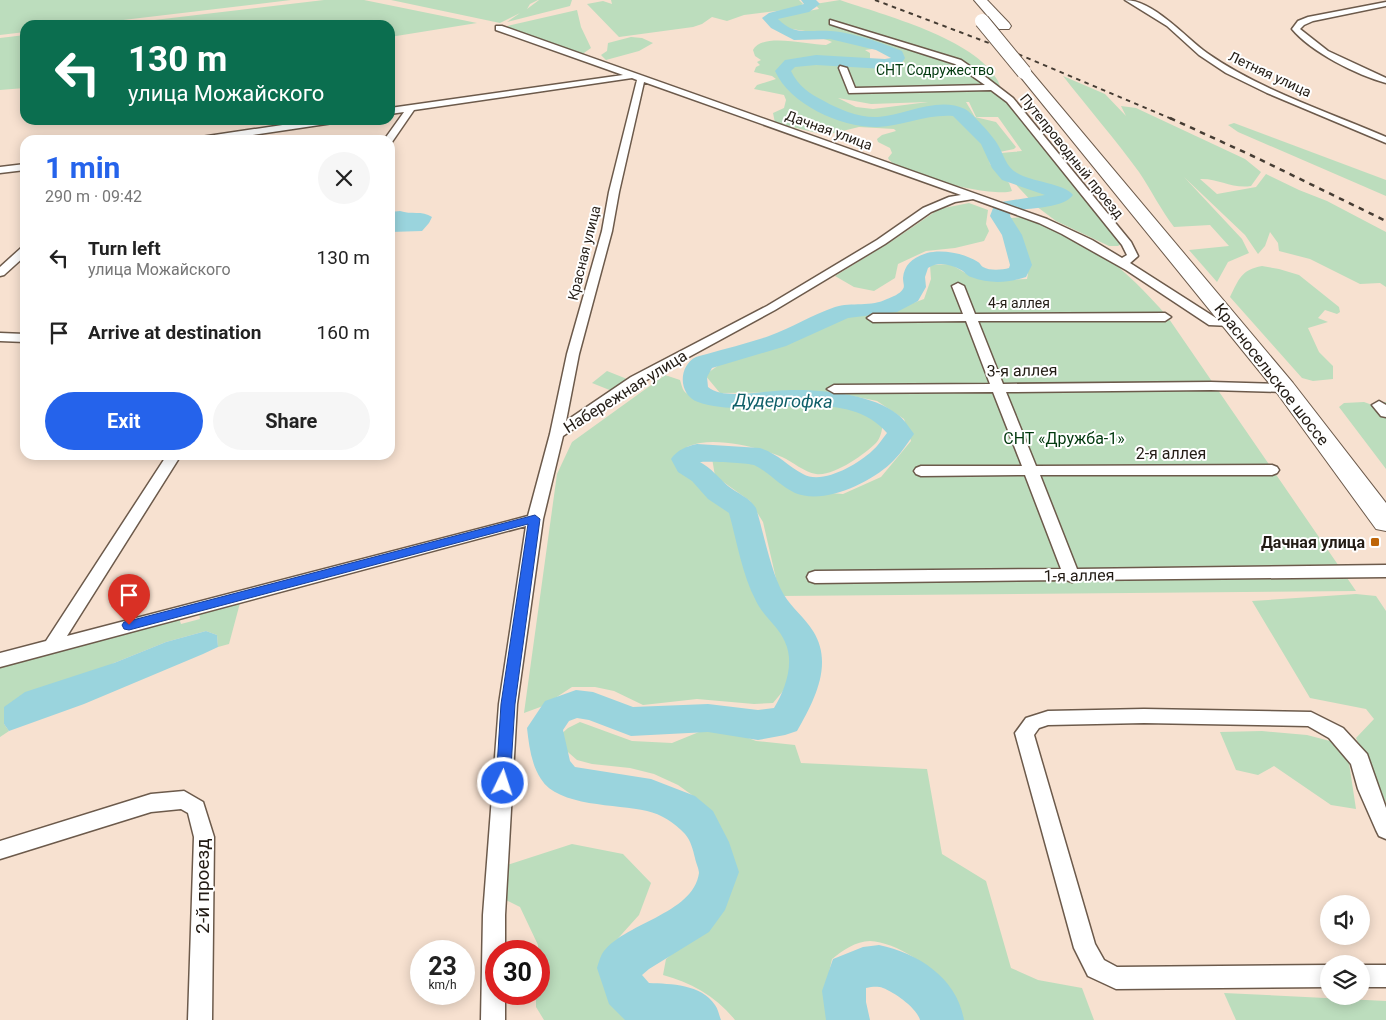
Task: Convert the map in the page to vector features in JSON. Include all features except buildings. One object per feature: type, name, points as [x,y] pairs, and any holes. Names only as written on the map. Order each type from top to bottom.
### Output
[{"type":"highway","name":"Красносельское шоссе","points":[[965,0],[1153,230],[1232,322],[1285,388],[1386,522]]},
{"type":"highway","name":"Красносельское шоссе","points":[[980,0],[1043,74],[1133,192],[1153,230]]},
{"type":"street","name":"Летняя улица","points":[[1128,0],[1170,24],[1202,53],[1229,72],[1270,92],[1386,140]]},
{"type":"street","points":[[1386,4],[1311,19],[1302,23],[1296,29],[1302,36],[1340,60],[1386,81]]},
{"type":"street","name":"Путепроводный проезд","points":[[833,22],[958,62],[1010,100],[1127,244],[1133,256],[1123,262]]},
{"type":"street","points":[[499,28],[638,77]]},
{"type":"street","points":[[842,68],[852,91],[993,87]]},
{"type":"street","name":"Дачная улица","points":[[395,111],[638,77],[1022,213],[1075,234],[1123,262],[1213,322],[1232,322]]},
{"type":"street","name":"Красная улица","points":[[557,434],[573,354],[606,231],[638,77]]},
{"type":"street","points":[[392,135],[411,108]]},
{"type":"street","points":[[234,135],[300,125]]},
{"type":"street","points":[[0,170],[20,168]]},
{"type":"street","name":"Набережная улица","points":[[493,1020],[494,915],[508,704],[535,519],[557,434],[636,380],[771,308],[881,242],[927,210],[953,199],[973,197]]},
{"type":"street","points":[[0,272],[20,254]]},
{"type":"street","points":[[958,286],[1072,576]]},
{"type":"street","name":"4-я аллея","points":[[873,318],[1165,317]]},
{"type":"street","points":[[0,337],[20,338]]},
{"type":"street","name":"3-я аллея","points":[[834,389],[1210,386],[1285,388]]},
{"type":"street","points":[[52,646],[171,460]]},
{"type":"street","name":"2-я аллея","points":[[921,471],[1272,470]]},
{"type":"street","points":[[0,660],[535,519]]},
{"type":"street","name":"1-я аллея","points":[[815,577],[1386,572]]},
{"type":"street","points":[[1320,976],[1116,978],[1096,968],[1085,948],[1024,733],[1033,723],[1048,718],[1144,716],[1310,719],[1336,733],[1360,760],[1368,789],[1386,830]]},
{"type":"street","name":"2-й проезд","points":[[0,850],[151,803],[184,800],[196,808],[204,837],[200,1020]]},
{"type":"street","points":[[1370,976],[1386,976]]},
{"type":"green space","points":[[0,0],[291,0],[123,20],[20,20],[20,33],[0,35]]},
{"type":"green space","points":[[324,0],[364,0],[477,23],[395,36],[395,20],[154,20]]},
{"type":"green space","points":[[391,0],[538,0],[530,4],[527,9],[539,0],[572,0],[570,6],[507,22],[520,13],[500,23]]},
{"type":"green space","points":[[611,0],[799,0],[803,4],[793,9],[744,15],[727,21],[712,17],[702,24],[693,27],[619,37],[587,4],[603,1],[612,4]]},
{"type":"green space","name":"СНТ Содружество","points":[[840,0],[926,30],[970,52],[986,66],[998,81],[1004,99],[1125,241],[1118,246],[1109,246],[1056,221],[1036,206],[1005,173],[1001,153],[1022,151],[998,117],[976,117],[969,102],[966,102],[975,117],[996,122],[1016,147],[988,156],[990,164],[1009,183],[1012,191],[987,191],[947,184],[926,178],[895,165],[888,158],[892,153],[890,148],[878,142],[877,139],[882,135],[896,131],[894,129],[859,127],[826,135],[775,123],[773,113],[784,108],[786,100],[784,95],[754,89],[757,85],[776,79],[772,76],[754,72],[756,67],[760,65],[757,62],[761,60],[755,56],[753,50],[758,45],[775,41],[826,45],[832,42],[789,36],[784,33],[816,33],[785,28],[776,17],[819,9],[815,4]],"holes":[[[828,34],[874,44],[889,50],[902,56],[904,64],[881,70],[888,67],[870,60],[870,53],[865,50],[880,48]],[[838,98],[871,104],[928,102],[873,109],[856,107]]]},
{"type":"green space","points":[[577,10],[581,27],[591,48],[581,55],[503,27]]},
{"type":"green space","points":[[20,36],[20,88],[0,90],[0,38]]},
{"type":"green space","points":[[631,37],[642,38],[653,43],[639,51],[606,60],[601,55],[607,51],[608,43]]},
{"type":"green space","points":[[1063,76],[1105,94],[1126,116],[1121,106],[1136,108],[1245,159],[1261,172],[1251,186],[1244,187],[1200,179],[1217,194],[1256,187],[1266,174],[1327,201],[1386,232],[1386,287],[1380,283],[1360,284],[1310,259],[1279,251],[1278,243],[1270,232],[1265,246],[1258,254],[1245,235],[1184,177],[1242,239],[1249,253],[1228,262],[1217,282],[1189,250],[1229,246],[1210,225],[1174,227],[1139,172]]},
{"type":"green space","points":[[1234,123],[1386,180],[1386,196],[1238,132],[1228,125]]},
{"type":"green space","points":[[969,203],[988,210],[986,224],[989,231],[984,241],[955,248],[926,251],[898,264],[895,278],[874,291],[854,287],[835,276],[939,209]]},
{"type":"green space","name":"СНТ «Дружба-1»","points":[[1023,217],[1068,233],[1087,244],[1135,282],[1167,316],[1356,591],[780,596],[763,522],[750,501],[715,476],[712,458],[762,465],[802,491],[843,494],[881,477],[911,441],[904,419],[877,401],[833,392],[720,393],[705,375],[723,362],[779,345],[847,317],[892,311],[924,299],[931,279],[930,265],[950,264],[967,274],[991,281],[1027,279],[1026,256],[1010,218]]},
{"type":"green space","points":[[1262,266],[1299,275],[1339,307],[1340,312],[1337,314],[1325,310],[1318,318],[1328,322],[1308,328],[1319,352],[1333,366],[1333,379],[1313,381],[1302,378],[1230,297],[1245,273]]},
{"type":"green space","points":[[607,371],[627,379],[612,391],[592,383]]},
{"type":"green space","points":[[665,375],[680,380],[683,390],[687,394],[714,404],[739,406],[813,400],[844,405],[882,418],[882,431],[876,443],[848,464],[823,474],[807,471],[772,453],[749,446],[723,442],[699,443],[688,447],[680,453],[680,462],[699,485],[719,495],[732,509],[735,533],[751,589],[790,638],[791,654],[788,680],[783,691],[773,703],[754,704],[697,699],[643,705],[614,691],[595,687],[572,687],[543,706],[524,713],[557,474],[572,442]]},
{"type":"green space","points":[[1364,402],[1378,407],[1375,402],[1386,402],[1386,469],[1339,407],[1344,403]]},
{"type":"green space","points":[[1356,594],[1376,596],[1386,611],[1386,803],[1356,738],[1374,719],[1366,709],[1310,698],[1252,601]]},
{"type":"green space","points":[[240,603],[229,644],[218,647],[217,635],[206,631],[166,642],[114,663],[4,724],[9,731],[0,737],[0,667],[179,618],[181,624],[200,619],[199,613]]},
{"type":"green space","points":[[580,722],[632,741],[672,743],[699,732],[733,732],[756,741],[795,745],[801,763],[927,769],[942,854],[986,881],[1011,968],[1038,980],[1082,988],[1094,1020],[963,1020],[948,988],[924,964],[891,946],[880,942],[865,941],[854,945],[832,959],[826,986],[833,1020],[735,1020],[720,1004],[693,986],[663,975],[666,959],[705,925],[730,890],[733,878],[726,842],[713,815],[699,800],[678,785],[654,774],[630,768],[592,764],[577,760],[561,746],[559,736],[568,728]]},
{"type":"green space","points":[[1262,731],[1307,735],[1330,741],[1349,763],[1356,809],[1331,805],[1274,766],[1258,775],[1236,770],[1220,732]]},
{"type":"green space","points":[[572,844],[623,854],[651,883],[639,915],[604,954],[609,979],[635,1012],[644,1020],[544,1020],[536,1005],[550,1005],[550,940],[536,940],[520,907],[496,895],[498,868]]},
{"type":"green space","points":[[1224,993],[1320,998],[1320,1005],[1370,1005],[1370,1000],[1386,1001],[1386,1020],[1236,1020]]},
{"type":"water","points":[[395,212],[424,214],[432,217],[422,231],[395,232]]},
{"type":"water","points":[[206,631],[217,635],[218,647],[84,704],[9,731],[4,724],[4,707],[25,692],[114,663],[166,642]]},
{"type":"waterway","name":"Дудергофка","points":[[699,1020],[683,1007],[639,1004],[624,989],[618,968],[634,954],[694,918],[711,896],[719,872],[710,842],[699,823],[682,808],[651,795],[592,787],[564,780],[554,769],[548,749],[545,728],[557,711],[576,704],[593,706],[631,722],[708,718],[758,725],[785,721],[798,698],[804,678],[805,658],[801,638],[771,601],[761,577],[742,508],[718,492],[702,475],[688,466],[685,459],[697,452],[760,457],[792,480],[807,487],[825,487],[863,471],[882,457],[901,434],[889,420],[879,414],[852,404],[833,400],[796,397],[726,401],[707,397],[697,391],[695,387],[694,382],[697,372],[703,363],[778,341],[843,312],[889,307],[910,296],[915,287],[914,277],[918,265],[926,260],[936,257],[949,258],[970,266],[976,272],[991,276],[1007,276],[1018,272],[1021,265],[1012,235],[1000,216],[1002,207],[1041,202],[1063,195],[1015,180],[1004,172],[988,142],[961,113],[946,110],[888,121],[868,122],[824,108],[797,91],[788,81],[783,71],[790,63],[816,60],[885,64],[895,63],[898,58],[897,54],[881,47],[830,35],[799,37],[776,25],[769,18],[809,7],[813,4],[808,0]]},
{"type":"waterway","name":"Дудергофка","points":[[848,1020],[844,997],[848,974],[875,966],[903,975],[920,987],[938,1005],[942,1020]]},
{"type":"railway","points":[[875,0],[1018,54],[1172,119]]},
{"type":"railway","points":[[1170,118],[1386,221]]},
{"type":"place","name":"Дачная улица","points":[[1375,542]]},
{"type":"route","points":[[129,625],[535,519],[508,704],[503,783]]}]
